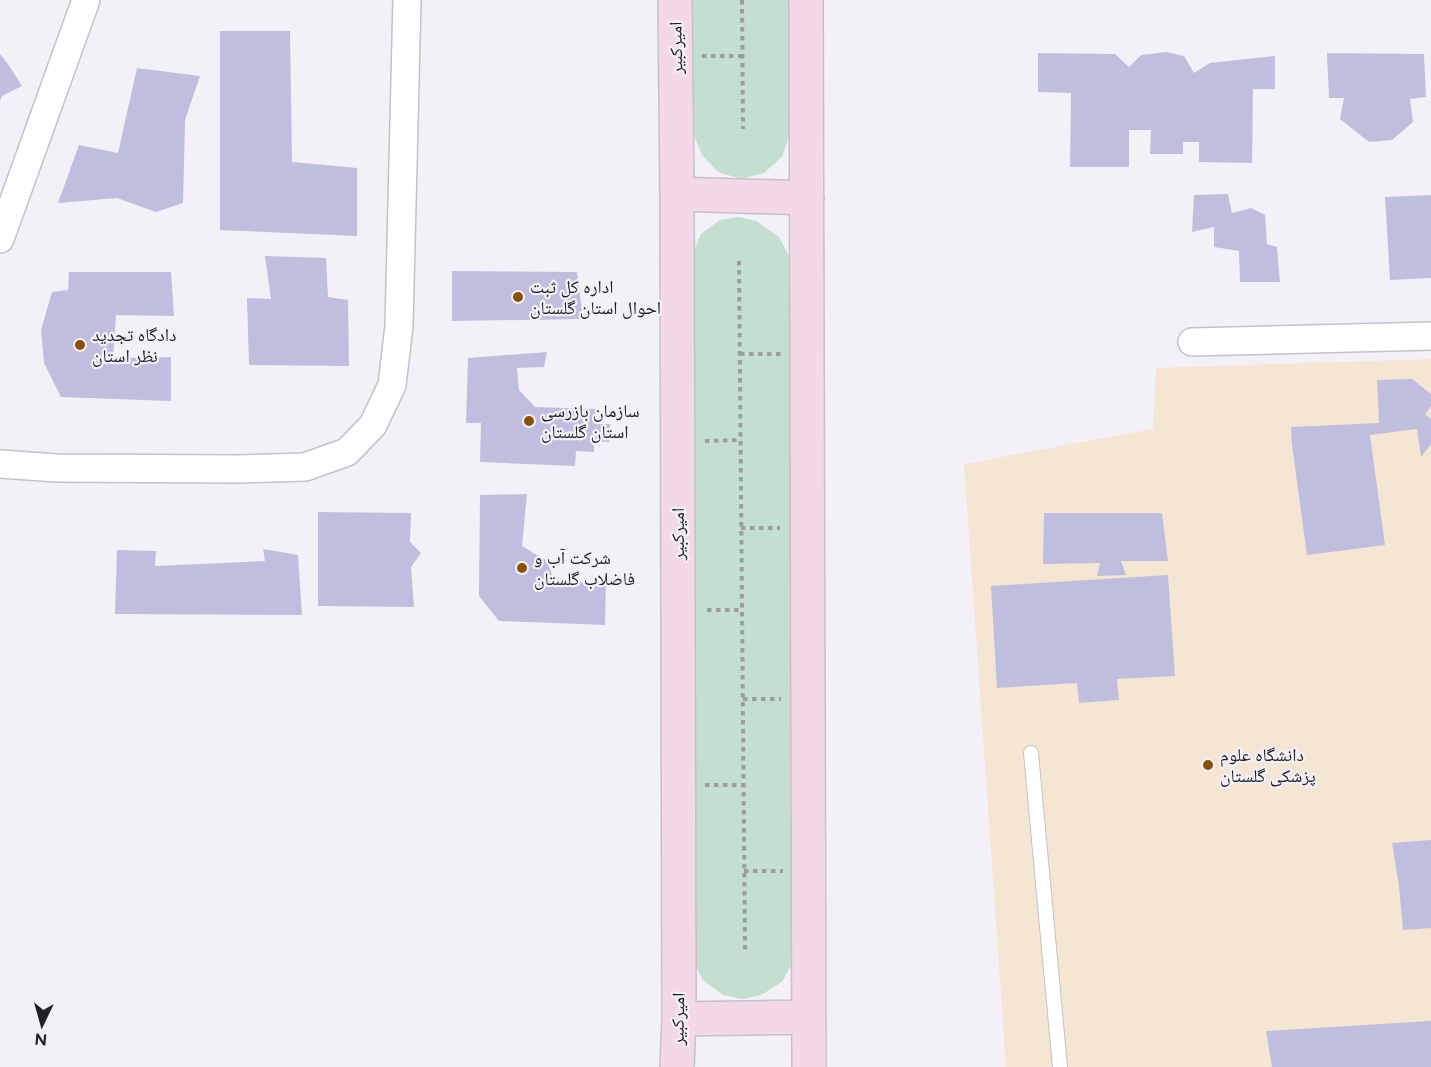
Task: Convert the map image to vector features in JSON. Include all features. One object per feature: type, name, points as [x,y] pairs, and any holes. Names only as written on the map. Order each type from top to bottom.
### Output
[{"type":"main road","name":"امیرکبیر","points":[[675,0],[678,441],[679,1019],[677,1067]]},
{"type":"main road","points":[[806,0],[809,1067]]},
{"type":"main road","points":[[677,194],[807,198]]},
{"type":"main road","points":[[679,1019],[808,1017]]},
{"type":"street","points":[[0,239],[86,0]]},
{"type":"street","points":[[0,464],[69,468],[305,467],[347,452],[373,425],[392,386],[399,326],[407,0]]},
{"type":"street","points":[[1192,342],[1431,336]]},
{"type":"lane","points":[[1031,753],[1060,1067]]},
{"type":"path","points":[[742,0],[743,129]]},
{"type":"path","points":[[676,56],[743,56]]},
{"type":"path","points":[[739,261],[745,950]]},
{"type":"path","points":[[740,354],[807,354]]},
{"type":"path","points":[[678,441],[741,440]]},
{"type":"path","points":[[741,528],[808,528]]},
{"type":"path","points":[[678,610],[742,610]]},
{"type":"path","points":[[743,699],[808,699]]},
{"type":"path","points":[[678,786],[744,785]]},
{"type":"path","points":[[744,871],[808,871]]},
{"type":"shaded area","name":"دانشگاه علوم پزشکی گلستان","points":[[1431,359],[1431,1067],[1006,1067],[964,464],[1153,429],[1156,368]]},
{"type":"green space","points":[[691,0],[792,0],[790,135],[782,157],[764,173],[741,179],[718,172],[702,155],[693,133]]},
{"type":"green space","points":[[739,217],[756,221],[779,237],[790,258],[794,960],[782,982],[761,995],[743,999],[723,995],[703,980],[692,959],[690,260],[701,234],[720,220]]},
{"type":"building","points":[[220,31],[290,31],[292,162],[357,168],[357,236],[220,230]]},
{"type":"building","points":[[1167,52],[1184,56],[1194,73],[1210,63],[1275,56],[1275,89],[1253,89],[1252,163],[1199,162],[1199,142],[1183,142],[1183,154],[1150,154],[1151,130],[1129,130],[1129,167],[1070,167],[1071,93],[1038,92],[1038,53],[1115,54],[1129,67],[1141,55]]},
{"type":"building","points":[[1327,53],[1424,54],[1426,97],[1410,99],[1413,122],[1392,140],[1369,142],[1340,119],[1344,98],[1329,98]]},
{"type":"building","points":[[0,54],[22,86],[2,96],[0,101]]},
{"type":"building","points":[[137,68],[200,76],[185,120],[183,203],[156,212],[117,198],[58,203],[79,145],[118,153]]},
{"type":"building","points":[[1228,194],[1232,213],[1251,208],[1265,215],[1267,244],[1277,247],[1280,282],[1240,282],[1239,251],[1214,247],[1214,227],[1192,232],[1194,195]]},
{"type":"building","points":[[1431,195],[1431,278],[1390,280],[1385,197]]},
{"type":"building","points":[[265,256],[326,258],[328,297],[348,300],[349,366],[249,365],[247,298],[271,299]]},
{"type":"building","points":[[452,271],[577,272],[583,319],[452,321]]},
{"type":"building","points":[[69,272],[171,272],[174,316],[116,315],[113,358],[171,357],[171,401],[61,397],[44,363],[41,330],[52,292],[68,290]]},
{"type":"building","points":[[547,352],[544,367],[517,368],[519,390],[535,407],[596,409],[596,424],[610,424],[609,442],[594,441],[594,452],[576,451],[575,466],[480,462],[481,423],[466,423],[468,358]]},
{"type":"building","points":[[1412,379],[1431,394],[1431,406],[1425,414],[1431,419],[1431,444],[1421,457],[1417,429],[1370,435],[1385,545],[1307,555],[1291,427],[1379,423],[1377,380]]},
{"type":"building","points":[[527,494],[522,546],[547,561],[555,583],[606,582],[605,625],[499,621],[479,596],[480,495]]},
{"type":"building","points":[[318,512],[411,513],[410,542],[421,553],[411,567],[414,607],[318,606]]},
{"type":"building","points":[[1044,513],[1162,513],[1168,561],[1121,561],[1126,575],[1097,576],[1100,563],[1043,564]]},
{"type":"building","points":[[263,549],[298,555],[302,615],[115,614],[117,550],[156,551],[155,566],[265,561]]},
{"type":"building","points":[[1168,575],[1175,676],[1117,679],[1119,700],[1079,703],[1077,683],[997,688],[991,586]]},
{"type":"building","points":[[1431,840],[1431,928],[1403,930],[1392,843]]},
{"type":"building","points":[[1431,1021],[1431,1067],[1272,1067],[1266,1031]]},
{"type":"place","name":"اداره کل ثبت احوال استان گلستان","points":[[518,297]]},
{"type":"place","name":"دادگاه تجدید نظر استان","points":[[80,345]]},
{"type":"place","name":"سازمان بازرسی استان گلستان","points":[[529,421]]},
{"type":"place","name":"شرکت آب و فاضلاب گلستان","points":[[522,568]]},
{"type":"place","name":"دانشگاه علوم پزشکی گلستان","points":[[1208,765]]}]
